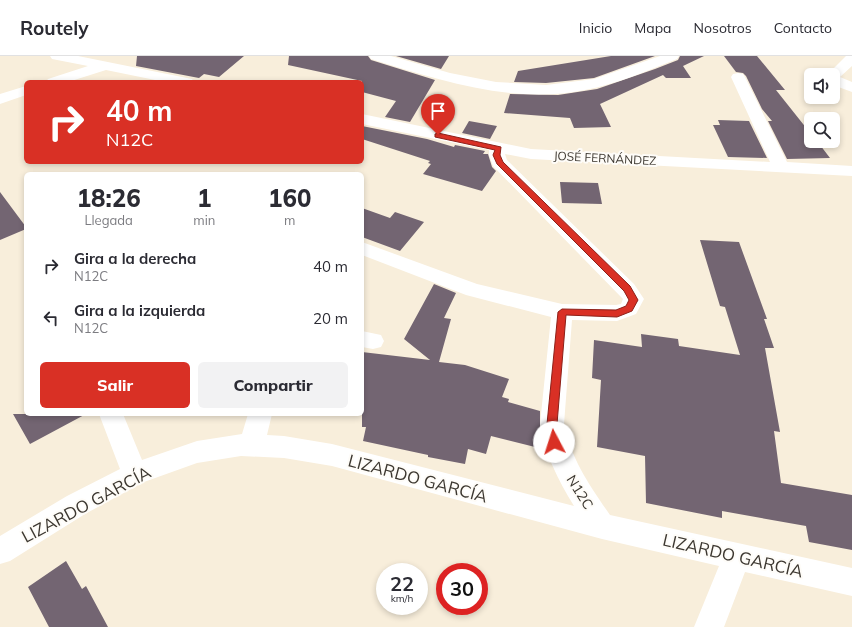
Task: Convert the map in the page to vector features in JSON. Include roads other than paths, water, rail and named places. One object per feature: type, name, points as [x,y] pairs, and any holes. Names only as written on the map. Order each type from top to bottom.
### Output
[{"type":"street","points":[[57,56],[176,80]]},
{"type":"street","points":[[376,56],[470,83],[547,90],[572,88],[619,77],[672,56]]},
{"type":"street","points":[[840,69],[852,58]]},
{"type":"street","points":[[58,80],[103,66]]},
{"type":"street","points":[[738,76],[781,167]]},
{"type":"street","points":[[840,82],[852,88]]},
{"type":"street","points":[[0,99],[24,91]]},
{"type":"street","name":"JOSÉ FERNÁNDEZ","points":[[364,119],[531,154],[852,171]]},
{"type":"street","points":[[364,249],[473,290],[562,312],[617,314],[629,308],[634,300],[627,289],[499,162],[497,155],[498,148]]},
{"type":"street","name":"N12C","points":[[562,312],[552,424],[554,442],[560,459],[602,526]]},
{"type":"street","points":[[112,416],[135,474]]},
{"type":"street","points":[[252,445],[259,416]]},
{"type":"street","name":"LIZARDO GARCÍA","points":[[0,551],[76,505],[135,474],[197,452],[241,445],[252,445],[284,447],[332,455],[602,526],[852,582]]},
{"type":"street","points":[[709,627],[737,556]]}]
